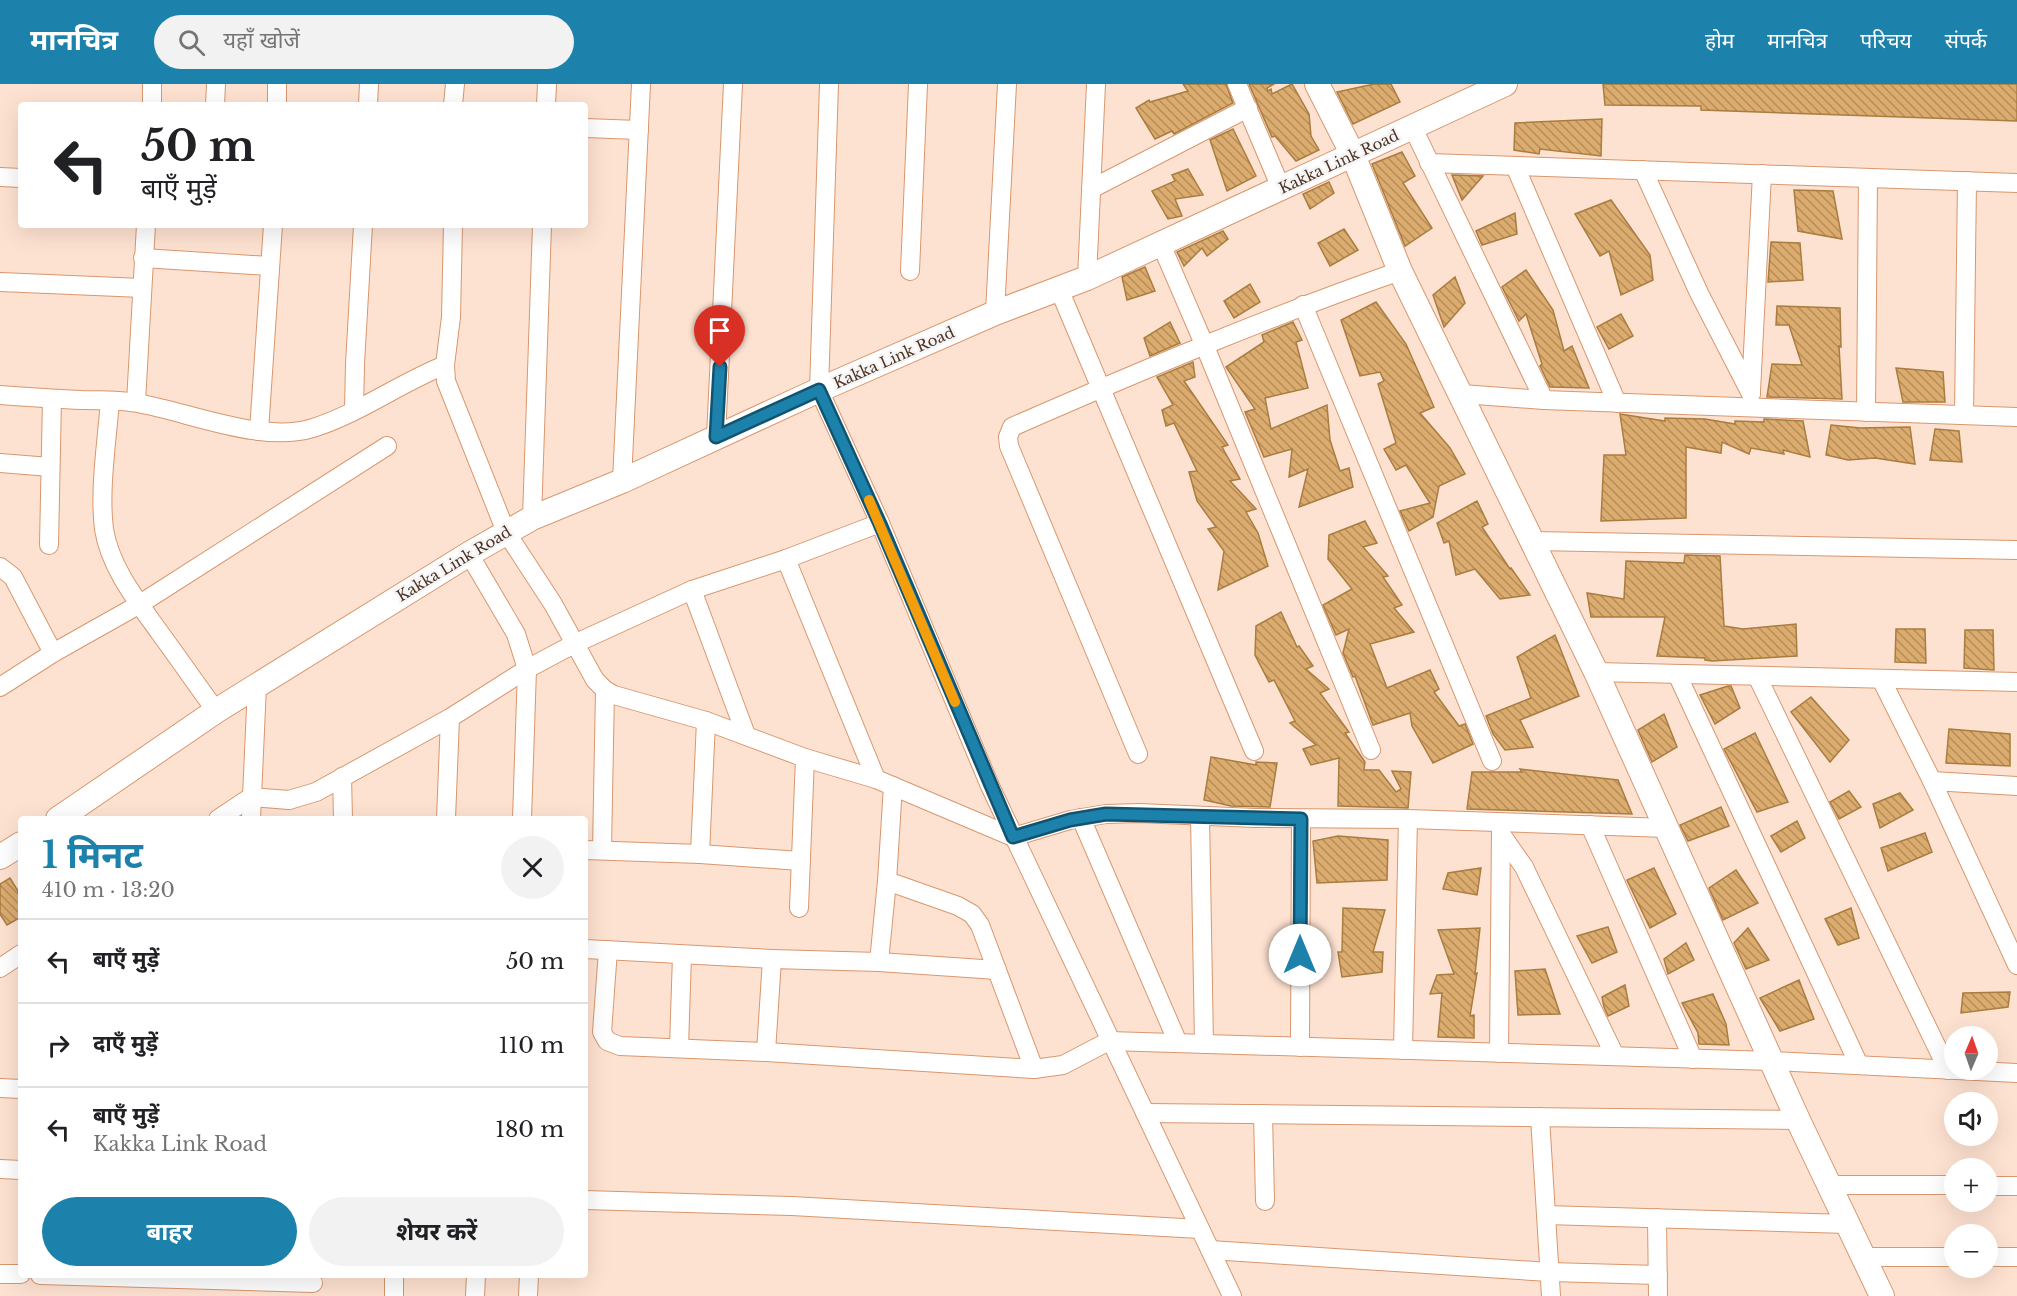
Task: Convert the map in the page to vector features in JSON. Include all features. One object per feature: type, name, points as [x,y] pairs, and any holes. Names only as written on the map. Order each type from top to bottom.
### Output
[{"type":"street","points":[[152,84],[152,102]]},
{"type":"street","points":[[215,102],[216,84]]},
{"type":"street","points":[[277,84],[277,102]]},
{"type":"street","points":[[368,102],[369,84]]},
{"type":"street","points":[[453,102],[454,84]]},
{"type":"street","points":[[546,102],[547,84]]},
{"type":"street","points":[[622,482],[641,84]]},
{"type":"street","points":[[716,437],[733,84]]},
{"type":"street","points":[[829,84],[819,390],[880,524],[1013,837],[1232,1296]]},
{"type":"street","points":[[910,272],[918,84]]},
{"type":"street","points":[[995,313],[1007,84]]},
{"type":"street","points":[[1087,278],[1096,84]]},
{"type":"street","points":[[1237,84],[1281,188]]},
{"type":"street","name":"Kakka Link Road","points":[[62,816],[216,711],[469,554],[532,518],[622,482],[819,390],[995,313],[1087,278],[1505,84]]},
{"type":"street","points":[[1322,86],[1400,271],[1596,672],[1798,1119],[1882,1296]]},
{"type":"street","points":[[1091,189],[1248,108]]},
{"type":"street","points":[[588,128],[639,130]]},
{"type":"street","points":[[1413,128],[1544,400]]},
{"type":"street","points":[[1429,163],[2017,183]]},
{"type":"street","points":[[1515,166],[1617,403]]},
{"type":"street","points":[[1642,170],[1751,400]]},
{"type":"street","points":[[1751,400],[1762,174]]},
{"type":"street","points":[[0,177],[18,178]]},
{"type":"street","points":[[1866,412],[1868,178]]},
{"type":"street","points":[[1964,415],[1967,181]]},
{"type":"street","points":[[136,402],[146,228]]},
{"type":"street","points":[[259,431],[273,228]]},
{"type":"street","points":[[354,410],[363,228]]},
{"type":"street","points":[[453,228],[446,381],[506,532],[553,604],[595,680],[614,695],[706,721],[804,758],[885,783],[1013,837],[1081,818],[1106,814],[1408,819],[1501,828],[1590,825],[1666,828]]},
{"type":"street","points":[[532,518],[542,228]]},
{"type":"street","points":[[1161,244],[1371,750]]},
{"type":"street","points":[[143,258],[269,266]]},
{"type":"street","points":[[1138,754],[1008,442],[1009,432],[1012,427],[1204,344],[1400,271]]},
{"type":"street","points":[[0,282],[142,288]]},
{"type":"street","points":[[1059,289],[1254,751]]},
{"type":"street","points":[[1304,305],[1492,761]]},
{"type":"street","points":[[0,395],[136,402],[259,431],[290,431],[312,428],[377,400],[413,378],[445,365]]},
{"type":"street","points":[[1461,394],[1617,403],[1751,400],[1866,412],[2017,417]]},
{"type":"street","points":[[49,545],[52,399]]},
{"type":"street","points":[[110,401],[103,501],[104,528],[108,549],[140,604],[216,711]]},
{"type":"street","points":[[0,687],[53,653],[140,604],[387,446]]},
{"type":"street","points":[[0,463],[50,467]]},
{"type":"street","points":[[222,816],[251,797],[297,799],[316,792],[450,718],[527,669],[574,644],[692,590],[786,559],[880,524]]},
{"type":"street","points":[[1533,542],[2017,550]]},
{"type":"street","points":[[469,554],[516,634],[527,669],[522,816]]},
{"type":"street","points":[[786,559],[885,783],[887,881],[879,962]]},
{"type":"street","points":[[0,567],[14,578],[53,653]]},
{"type":"street","points":[[692,590],[746,735]]},
{"type":"street","points":[[1596,672],[2017,682]]},
{"type":"street","points":[[1677,674],[1860,1065]]},
{"type":"street","points":[[1756,676],[1944,1062]]},
{"type":"street","points":[[1881,679],[1932,782],[2017,965]]},
{"type":"street","points":[[251,816],[257,686]]},
{"type":"street","points":[[605,690],[594,850],[800,861]]},
{"type":"street","points":[[446,816],[450,718]]},
{"type":"street","points":[[700,854],[706,721]]},
{"type":"street","points":[[798,908],[804,758]]},
{"type":"street","points":[[342,777],[343,816]]},
{"type":"street","points":[[1932,782],[2017,786]]},
{"type":"street","points":[[1200,816],[1204,1044]]},
{"type":"street","points":[[1081,818],[1178,1043]]},
{"type":"street","points":[[1300,1047],[1301,819]]},
{"type":"street","points":[[1403,1050],[1408,819]]},
{"type":"street","points":[[1590,825],[1693,1059]]},
{"type":"street","points":[[1499,1053],[1501,828]]},
{"type":"street","points":[[1501,828],[1524,867],[1615,1056]]},
{"type":"street","points":[[0,857],[18,846]]},
{"type":"street","points":[[887,881],[958,906],[972,914],[980,925],[1034,1069]]},
{"type":"street","points":[[588,949],[879,962],[997,970]]},
{"type":"street","points":[[608,950],[602,1032],[607,1041],[621,1046],[680,1047],[1034,1069],[1063,1065],[1110,1041],[1772,1061],[1944,1070]]},
{"type":"street","points":[[680,1047],[682,955]]},
{"type":"street","points":[[0,968],[18,956]]},
{"type":"street","points":[[766,1052],[772,959]]},
{"type":"street","points":[[1998,1072],[2017,1073]]},
{"type":"street","points":[[0,1088],[18,1089]]},
{"type":"street","points":[[1145,1113],[1798,1119]]},
{"type":"street","points":[[1263,1114],[1265,1201]]},
{"type":"street","points":[[1540,1117],[1551,1296]]},
{"type":"street","points":[[0,1169],[18,1170]]},
{"type":"street","points":[[1829,1185],[1944,1185]]},
{"type":"street","points":[[1998,1186],[2017,1186]]},
{"type":"street","points":[[588,1200],[792,1206],[1200,1229]]},
{"type":"street","points":[[1546,1215],[1848,1224]]},
{"type":"street","points":[[1658,1218],[1658,1296]]},
{"type":"street","points":[[1210,1250],[1549,1272],[1658,1275]]},
{"type":"street","points":[[1863,1257],[1944,1257]]},
{"type":"street","points":[[1998,1257],[2017,1257]]},
{"type":"street","points":[[0,1274],[18,1274]]},
{"type":"street","points":[[122,1278],[313,1285]]},
{"type":"street","points":[[394,1278],[394,1296]]},
{"type":"street","points":[[475,1296],[476,1278]]},
{"type":"street","points":[[528,1296],[529,1278]]},
{"type":"building","points":[[1183,84],[1226,84],[1233,103],[1174,134],[1172,131],[1155,139],[1136,108],[1149,100],[1150,102],[1188,91]]},
{"type":"building","points":[[1249,84],[1274,84],[1267,88],[1268,91],[1271,89],[1272,94],[1292,84],[1309,114],[1311,136],[1319,150],[1296,161],[1275,136],[1272,137]]},
{"type":"building","points":[[1374,84],[1391,84],[1400,102],[1353,124],[1337,92]]},
{"type":"building","points":[[1603,84],[2017,84],[2017,121],[1701,110],[1701,106],[1605,105]]},
{"type":"building","points":[[1602,119],[1601,156],[1540,149],[1539,154],[1514,150],[1515,123]]},
{"type":"building","points":[[1233,129],[1256,176],[1227,191],[1210,140]]},
{"type":"building","points":[[1402,152],[1415,176],[1403,183],[1432,228],[1405,246],[1372,164]]},
{"type":"building","points":[[1188,169],[1203,195],[1175,199],[1182,216],[1168,219],[1152,191],[1175,181],[1172,175]]},
{"type":"building","points":[[1452,175],[1483,176],[1462,200]]},
{"type":"building","points":[[1329,182],[1334,193],[1310,209],[1303,194]]},
{"type":"building","points":[[1794,190],[1833,191],[1842,239],[1798,231]]},
{"type":"building","points":[[1611,200],[1650,255],[1653,280],[1621,295],[1609,251],[1600,256],[1575,214]]},
{"type":"building","points":[[1515,213],[1517,234],[1482,245],[1476,231]]},
{"type":"building","points":[[1344,229],[1358,250],[1330,266],[1318,243]]},
{"type":"building","points":[[1223,231],[1228,239],[1207,256],[1202,248],[1184,266],[1177,252]]},
{"type":"building","points":[[1771,242],[1800,243],[1803,280],[1768,282]]},
{"type":"building","points":[[1145,267],[1155,291],[1127,300],[1122,277]]},
{"type":"building","points":[[1526,270],[1553,310],[1564,351],[1572,346],[1589,388],[1550,387],[1540,366],[1542,364],[1526,314],[1519,321],[1502,287]]},
{"type":"building","points":[[1455,277],[1465,303],[1444,327],[1433,295]]},
{"type":"building","points":[[1250,284],[1260,302],[1234,318],[1224,301]]},
{"type":"building","points":[[1376,302],[1406,344],[1434,407],[1420,413],[1450,448],[1465,474],[1439,486],[1433,517],[1409,531],[1400,511],[1430,503],[1406,465],[1396,470],[1384,449],[1396,443],[1378,384],[1384,381],[1380,372],[1360,376],[1341,320]]},
{"type":"building","points":[[1777,306],[1840,308],[1841,347],[1839,346],[1842,399],[1767,397],[1772,364],[1802,365],[1789,325],[1776,325]]},
{"type":"building","points":[[1621,314],[1633,336],[1609,349],[1597,327]]},
{"type":"building","points":[[1170,322],[1180,343],[1150,356],[1144,338]]},
{"type":"building","points":[[1293,322],[1302,340],[1296,342],[1308,388],[1265,398],[1271,429],[1327,405],[1330,440],[1340,471],[1349,468],[1353,487],[1299,507],[1308,469],[1289,477],[1292,449],[1264,457],[1245,412],[1255,409],[1226,367],[1264,342],[1262,335]]},
{"type":"building","points":[[1193,362],[1195,377],[1184,381],[1228,445],[1222,447],[1240,479],[1230,481],[1256,509],[1246,512],[1258,533],[1268,566],[1218,590],[1224,551],[1208,529],[1216,527],[1197,501],[1189,472],[1197,471],[1174,423],[1166,426],[1162,410],[1173,405],[1157,377]]},
{"type":"building","points":[[1896,368],[1943,372],[1945,402],[1903,402]]},
{"type":"building","points":[[1620,414],[1665,421],[1665,418],[1705,419],[1735,424],[1735,421],[1764,422],[1764,419],[1803,421],[1810,457],[1783,450],[1784,454],[1751,448],[1749,454],[1722,442],[1721,453],[1686,447],[1686,518],[1601,521],[1604,455],[1626,455]]},
{"type":"building","points":[[1831,425],[1860,428],[1910,427],[1915,464],[1875,458],[1848,460],[1826,455]]},
{"type":"building","points":[[1935,429],[1959,431],[1962,462],[1930,460]]},
{"type":"building","points":[[1477,501],[1488,524],[1482,527],[1530,595],[1500,599],[1475,569],[1456,575],[1449,541],[1444,543],[1437,523]]},
{"type":"building","points":[[1365,521],[1377,543],[1363,547],[1388,576],[1383,577],[1402,605],[1394,608],[1414,632],[1370,644],[1387,688],[1430,670],[1439,689],[1434,692],[1459,726],[1465,724],[1473,744],[1433,763],[1412,726],[1410,713],[1373,725],[1355,676],[1353,677],[1343,653],[1349,629],[1336,635],[1323,605],[1352,589],[1328,559],[1329,535]]},
{"type":"building","points":[[1685,555],[1720,556],[1724,626],[1743,629],[1796,624],[1797,656],[1712,661],[1705,660],[1705,658],[1657,656],[1665,617],[1591,617],[1587,593],[1624,599],[1626,561],[1684,563]]},
{"type":"building","points":[[1281,612],[1297,647],[1299,646],[1313,666],[1306,669],[1329,689],[1320,693],[1349,732],[1345,733],[1365,762],[1364,770],[1379,770],[1396,792],[1401,789],[1392,771],[1411,772],[1408,808],[1338,806],[1339,758],[1311,765],[1303,749],[1316,745],[1290,723],[1295,721],[1274,680],[1269,682],[1255,655],[1256,626]]},
{"type":"building","points":[[1896,629],[1925,629],[1926,663],[1895,662]]},
{"type":"building","points":[[1965,630],[1993,630],[1994,670],[1964,668]]},
{"type":"building","points":[[1555,635],[1579,696],[1520,720],[1533,747],[1505,750],[1493,734],[1486,716],[1531,698],[1517,657]]},
{"type":"building","points":[[1731,686],[1740,708],[1715,724],[1700,695]]},
{"type":"building","points":[[1811,697],[1849,740],[1830,762],[1791,712]]},
{"type":"building","points":[[1664,714],[1677,747],[1652,762],[1638,730]]},
{"type":"building","points":[[1949,729],[2010,734],[2010,766],[1946,763]]},
{"type":"building","points":[[1755,733],[1788,802],[1757,812],[1724,749]]},
{"type":"building","points":[[1211,757],[1256,765],[1256,762],[1277,763],[1270,807],[1231,806],[1204,800]]},
{"type":"building","points":[[1520,769],[1618,780],[1632,814],[1467,809],[1472,772],[1522,772]]},
{"type":"building","points":[[1849,791],[1861,807],[1839,819],[1830,802]]},
{"type":"building","points":[[1900,793],[1913,810],[1880,828],[1873,804]]},
{"type":"building","points":[[1721,807],[1729,826],[1688,841],[1680,825]]},
{"type":"building","points":[[1797,821],[1805,838],[1781,852],[1771,836]]},
{"type":"building","points":[[1925,833],[1932,852],[1888,871],[1881,848]]},
{"type":"building","points":[[1338,836],[1388,840],[1387,880],[1317,883],[1313,841]]},
{"type":"building","points":[[1481,868],[1477,895],[1443,889],[1448,873]]},
{"type":"building","points":[[1654,868],[1676,914],[1650,928],[1627,880]]},
{"type":"building","points":[[1736,870],[1758,903],[1723,920],[1709,888]]},
{"type":"building","points":[[10,878],[18,891],[18,919],[7,925],[0,914],[0,884]]},
{"type":"building","points":[[1343,908],[1385,910],[1373,952],[1383,952],[1382,972],[1342,977],[1338,952],[1342,952]]},
{"type":"building","points":[[1851,908],[1859,938],[1838,945],[1825,919]]},
{"type":"building","points":[[1608,927],[1617,952],[1592,963],[1577,936]]},
{"type":"building","points":[[1480,928],[1475,974],[1477,973],[1470,1016],[1474,1015],[1474,1038],[1438,1037],[1442,993],[1430,994],[1437,975],[1454,974],[1438,930]]},
{"type":"building","points":[[1748,928],[1769,960],[1746,969],[1734,943]]},
{"type":"building","points":[[1686,943],[1694,960],[1668,974],[1664,959]]},
{"type":"building","points":[[1545,969],[1560,1014],[1518,1015],[1515,971]]},
{"type":"building","points":[[1799,980],[1814,1019],[1780,1031],[1760,998]]},
{"type":"building","points":[[1625,985],[1629,1006],[1608,1016],[1602,997]]},
{"type":"building","points":[[2010,992],[2008,1007],[1961,1013],[1963,993]]},
{"type":"building","points":[[1713,994],[1726,1024],[1729,1045],[1699,1044],[1698,1033],[1682,1003]]},
{"type":"slow traffic","points":[[869,500],[955,702]]},
{"type":"route","points":[[720,367],[716,437],[819,390],[880,524],[1013,837],[1070,820],[1106,814],[1139,813],[1301,819],[1300,955]]}]
